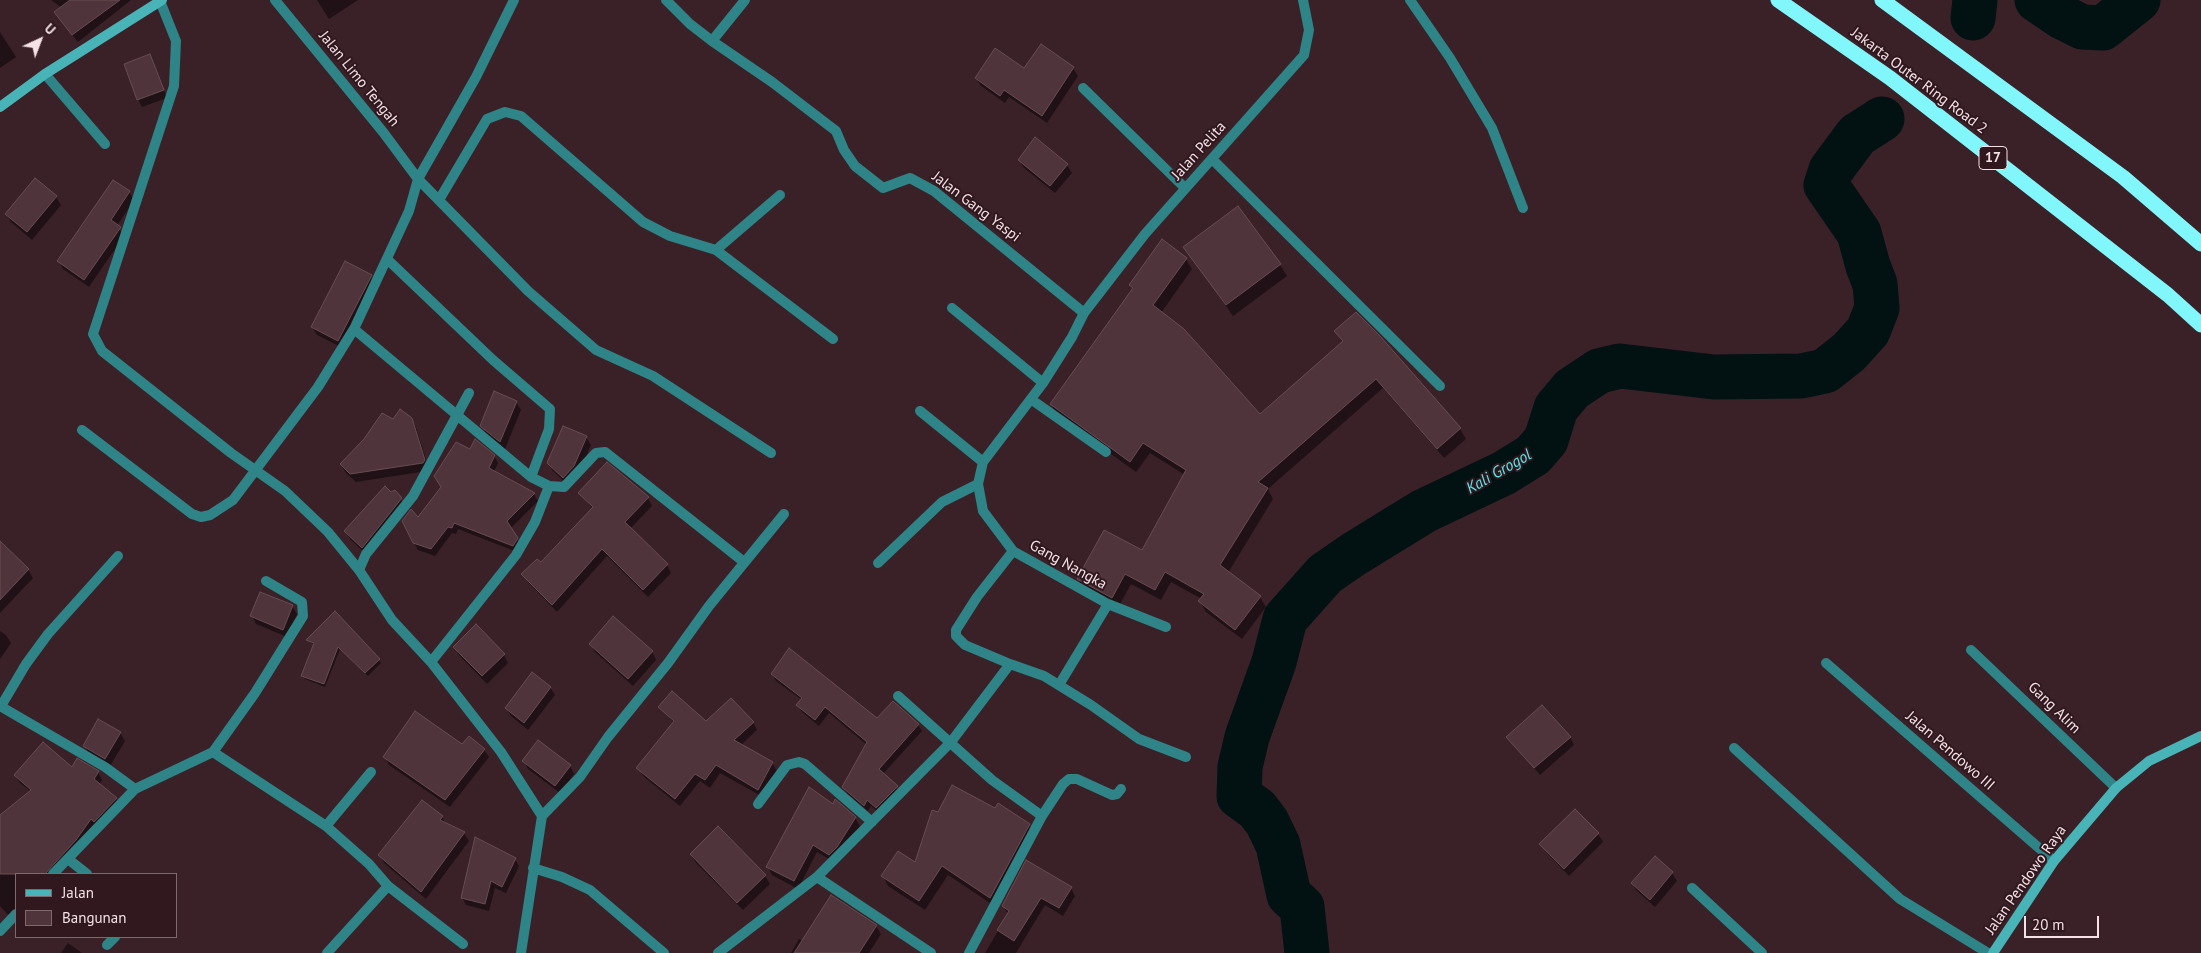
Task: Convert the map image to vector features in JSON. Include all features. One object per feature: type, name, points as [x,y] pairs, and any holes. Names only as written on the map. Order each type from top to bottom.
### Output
[{"type":"highway","name":"Jakarta Outer Ring Road 2","points":[[1778,0],[1890,78],[2168,296],[2201,325]]},
{"type":"highway","points":[[1882,0],[2123,178],[2201,244]]},
{"type":"street","points":[[0,107],[45,74],[161,0],[176,42],[174,86],[93,334],[102,351],[306,509],[328,532],[359,570],[392,620],[431,662],[501,752],[542,816]]},
{"type":"street","name":"Jalan Limo Tengah","points":[[275,0],[384,132],[418,179],[528,291],[596,350],[653,376],[771,453]]},
{"type":"street","points":[[82,430],[183,509],[201,517],[210,515],[227,506],[318,387],[354,329],[409,211],[418,179],[476,77],[514,0]]},
{"type":"street","name":"Jalan Gang Yaspi","points":[[666,0],[690,24],[712,41],[836,130],[844,150],[855,166],[883,188],[910,178],[934,191],[1002,244],[1084,313]]},
{"type":"street","points":[[712,41],[744,0]]},
{"type":"street","name":"Jalan Pelita","points":[[983,462],[1032,400],[1072,337],[1084,313],[1145,234],[1304,55],[1309,30],[1303,0]]},
{"type":"street","points":[[1410,0],[1450,58],[1492,128],[1523,208]]},
{"type":"street","points":[[45,74],[105,144]]},
{"type":"street","points":[[1083,88],[1185,188]]},
{"type":"street","points":[[439,200],[487,119],[505,112],[521,116],[643,222],[670,236],[716,250],[834,339]]},
{"type":"street","points":[[1212,159],[1440,386]]},
{"type":"street","points":[[716,250],[780,195]]},
{"type":"street","points":[[387,259],[493,360],[550,409],[549,430],[531,477]]},
{"type":"street","points":[[952,308],[1043,383]]},
{"type":"street","points":[[354,329],[456,417],[531,477],[549,486],[564,487],[596,453],[605,452],[744,562]]},
{"type":"street","points":[[359,570],[366,554],[413,496],[469,393]]},
{"type":"street","points":[[1032,400],[1106,452]]},
{"type":"street","points":[[920,411],[983,462],[978,484],[983,511],[1013,551],[959,621],[956,636],[965,646],[1044,676],[1138,739],[1186,757]]},
{"type":"street","points":[[878,563],[942,502],[978,484]]},
{"type":"street","points":[[431,662],[516,555],[535,522],[549,486]]},
{"type":"street","points":[[521,953],[542,816],[580,777],[744,562],[784,514]]},
{"type":"street","name":"Gang Nangka","points":[[1013,551],[1108,604],[1134,616],[1166,626]]},
{"type":"street","points":[[118,556],[48,634],[26,664],[0,706],[105,767],[135,789]]},
{"type":"street","points":[[54,873],[135,789],[212,752],[255,693],[303,616],[303,606],[299,599],[266,581]]},
{"type":"street","points":[[1059,685],[1108,604]]},
{"type":"street","name":"Gang Alim","points":[[1971,650],[2116,788]]},
{"type":"street","name":"Jalan Pendowo III","points":[[1826,663],[2054,861]]},
{"type":"street","points":[[718,953],[817,878],[951,742],[1010,664]]},
{"type":"street","points":[[898,696],[992,780],[1042,816]]},
{"type":"street","name":"Jalan Pendowo Raya","points":[[1993,953],[2054,861],[2116,788],[2149,761],[2201,736]]},
{"type":"street","points":[[1734,748],[1900,899],[1988,953]]},
{"type":"street","points":[[212,752],[326,826],[369,864],[388,886],[463,944]]},
{"type":"street","points":[[758,804],[788,765],[799,762],[805,764],[872,822]]},
{"type":"street","points":[[326,826],[371,772]]},
{"type":"street","points":[[969,953],[1042,816],[1068,780],[1077,780],[1112,796],[1118,794],[1121,789]]},
{"type":"street","points":[[68,859],[86,873]]},
{"type":"street","points":[[533,868],[562,877],[590,890],[664,953]]},
{"type":"street","points":[[817,878],[931,953]]},
{"type":"street","points":[[327,953],[388,886]]},
{"type":"street","points":[[1692,888],[1762,953]]},
{"type":"street","points":[[0,931],[15,915]]},
{"type":"building","points":[[70,0],[120,0],[72,35],[54,12]]},
{"type":"building","points":[[1041,44],[1074,67],[1042,116],[1004,90],[1000,96],[975,78],[995,48],[1024,68]]},
{"type":"building","points":[[150,54],[164,90],[137,100],[124,64]]},
{"type":"building","points":[[1035,137],[1068,164],[1050,186],[1018,160]]},
{"type":"building","points":[[35,178],[57,196],[27,232],[5,214]]},
{"type":"building","points":[[113,180],[130,191],[111,220],[121,227],[84,280],[57,261]]},
{"type":"building","points":[[1238,206],[1281,264],[1226,305],[1183,247]]},
{"type":"building","points":[[1162,239],[1187,258],[1153,305],[1184,329],[1260,414],[1343,341],[1334,331],[1356,312],[1380,336],[1461,428],[1437,449],[1376,379],[1258,482],[1268,488],[1220,565],[1261,596],[1235,630],[1198,601],[1204,594],[1165,572],[1155,590],[1125,574],[1112,598],[1077,579],[1104,530],[1142,550],[1186,470],[1143,443],[1130,462],[1050,404],[1133,288],[1129,285]]},
{"type":"building","points":[[345,261],[372,275],[338,341],[311,327]]},
{"type":"building","points":[[494,391],[517,401],[500,442],[480,426]]},
{"type":"building","points":[[400,409],[412,418],[425,460],[423,463],[350,474],[340,464],[364,439],[382,413],[393,419]]},
{"type":"building","points":[[563,426],[587,436],[574,466],[563,478],[547,463]]},
{"type":"building","points":[[475,439],[495,455],[489,468],[535,493],[507,521],[518,538],[513,546],[454,523],[452,528],[448,527],[431,549],[413,543],[402,521],[411,509],[418,517],[441,487],[434,476],[456,442],[470,449]]},
{"type":"building","points":[[607,462],[649,497],[625,522],[668,564],[643,590],[602,549],[552,605],[521,574],[537,559],[541,562],[593,507],[578,493]]},
{"type":"building","points":[[385,486],[391,492],[395,490],[402,498],[362,548],[344,531]]},
{"type":"building","points":[[0,541],[29,569],[0,600]]},
{"type":"building","points":[[260,592],[293,605],[283,630],[250,616]]},
{"type":"building","points":[[335,611],[380,659],[365,673],[338,647],[324,684],[301,676],[314,643],[306,640]]},
{"type":"building","points":[[613,616],[653,651],[628,679],[589,644]]},
{"type":"building","points":[[476,624],[505,654],[482,676],[453,647]]},
{"type":"building","points":[[789,648],[877,718],[893,701],[919,724],[879,769],[898,786],[876,808],[867,800],[864,806],[842,787],[867,742],[825,707],[815,720],[796,705],[802,698],[771,674]]},
{"type":"building","points":[[532,672],[551,687],[524,723],[505,708]]},
{"type":"building","points":[[672,691],[706,721],[731,698],[754,722],[734,740],[773,762],[758,790],[716,765],[705,780],[695,774],[675,799],[636,768],[674,721],[658,707]]},
{"type":"building","points":[[1542,705],[1571,737],[1534,768],[1506,737]]},
{"type":"building","points":[[415,711],[462,744],[469,736],[485,749],[445,800],[383,757]]},
{"type":"building","points":[[98,719],[121,732],[105,759],[83,746]]},
{"type":"building","points":[[538,740],[571,765],[555,786],[522,761]]},
{"type":"building","points":[[43,742],[72,767],[77,758],[99,771],[94,779],[117,798],[94,822],[91,819],[76,840],[46,873],[0,874],[0,815],[31,790],[14,775]]},
{"type":"building","points":[[952,785],[995,808],[998,803],[1030,824],[990,898],[942,866],[919,901],[881,876],[898,851],[915,862],[932,810],[938,812]]},
{"type":"building","points":[[809,787],[833,804],[835,799],[856,817],[837,847],[829,855],[813,845],[794,881],[766,867]]},
{"type":"building","points":[[422,800],[443,816],[440,820],[465,832],[421,892],[378,855]]},
{"type":"building","points":[[1575,809],[1599,833],[1564,869],[1539,844]]},
{"type":"building","points":[[718,826],[766,875],[737,903],[690,854]]},
{"type":"building","points":[[475,837],[516,858],[502,887],[491,881],[485,904],[461,898]]},
{"type":"building","points":[[1655,856],[1673,872],[1650,900],[1631,883]]},
{"type":"building","points":[[1026,860],[1072,887],[1059,908],[1041,898],[1014,941],[997,930],[1009,911],[1002,906]]},
{"type":"building","points":[[831,895],[877,925],[859,953],[794,953]]},
{"type":"waterway","name":"Kali Grogol","points":[[1973,18],[1975,0]]},
{"type":"waterway","name":"Kali Grogol","points":[[2037,0],[2062,17],[2082,27],[2103,28],[2138,0]]},
{"type":"waterway","name":"Kali Grogol","points":[[1307,953],[1302,907],[1289,895],[1278,845],[1267,822],[1257,809],[1239,796],[1240,767],[1247,737],[1274,662],[1285,619],[1325,574],[1354,554],[1424,511],[1504,473],[1533,455],[1546,440],[1556,408],[1572,389],[1599,371],[1620,366],[1714,377],[1801,376],[1825,371],[1849,352],[1868,331],[1877,308],[1875,284],[1859,233],[1826,185],[1831,170],[1857,135],[1882,119]]}]
